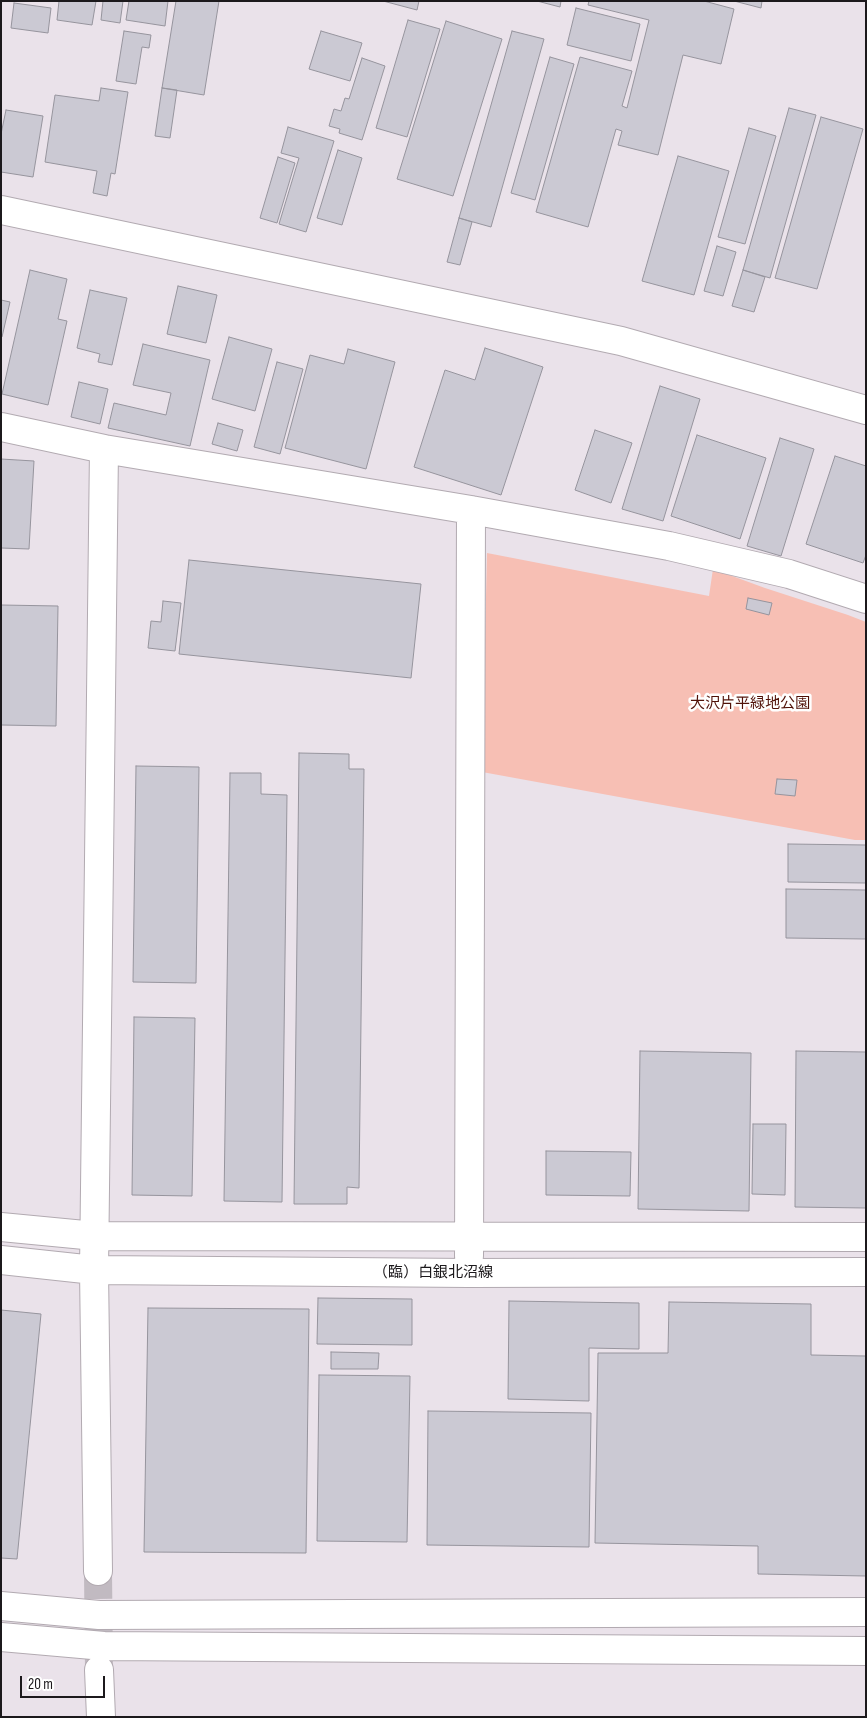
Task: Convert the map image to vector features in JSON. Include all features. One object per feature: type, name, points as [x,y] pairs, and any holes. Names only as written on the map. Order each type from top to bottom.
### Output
[{"type":"street","points":[[1,210],[621,341],[866,410]]},
{"type":"street","points":[[1,427],[104,449],[472,510],[669,546],[789,574],[866,599]]},
{"type":"street","points":[[98,1571],[94,1270],[104,449]]},
{"type":"street","points":[[469,1273],[472,510]]},
{"type":"street","points":[[1,1226],[95,1236],[469,1238],[866,1237]]},
{"type":"street","name":"（臨）白銀北沼線","points":[[1,1260],[94,1270],[469,1273],[866,1272]]},
{"type":"street","points":[[1,1606],[99,1615],[866,1612]]},
{"type":"street","points":[[1,1637],[104,1646],[866,1651]]},
{"type":"street","points":[[99,1670],[101,1717]]},
{"type":"green space","name":"大沢片平緑地公園","points":[[487,553],[709,596],[713,569],[866,622],[866,840],[855,840],[482,772]]},
{"type":"building","points":[[59,1],[96,1],[92,25],[57,20]]},
{"type":"building","points":[[103,1],[123,1],[120,23],[101,20]]},
{"type":"building","points":[[129,1],[168,1],[165,26],[126,20]]},
{"type":"building","points":[[176,1],[219,1],[204,95],[162,88]]},
{"type":"building","points":[[383,1],[419,1],[417,10]]},
{"type":"building","points":[[537,1],[561,1],[560,7]]},
{"type":"building","points":[[589,1],[704,1],[734,9],[721,64],[683,55],[658,155],[618,145],[622,131],[616,129],[588,227],[536,212],[580,57],[632,71],[622,106],[627,108],[649,20],[588,5]]},
{"type":"building","points":[[734,1],[762,1],[761,8]]},
{"type":"building","points":[[14,3],[51,8],[48,33],[11,28]]},
{"type":"building","points":[[576,8],[640,24],[631,61],[567,45]]},
{"type":"building","points":[[408,20],[440,29],[407,137],[376,128]]},
{"type":"building","points":[[446,21],[502,39],[453,196],[397,179]]},
{"type":"building","points":[[124,31],[151,35],[149,48],[142,47],[136,84],[116,81]]},
{"type":"building","points":[[321,31],[362,43],[350,81],[309,69]]},
{"type":"building","points":[[512,31],[544,39],[491,227],[459,218]]},
{"type":"building","points":[[550,57],[574,64],[535,200],[511,193]]},
{"type":"building","points":[[362,58],[385,66],[362,140],[339,133],[340,129],[329,126],[334,109],[341,111],[345,98],[349,99]]},
{"type":"building","points":[[101,88],[128,92],[115,174],[111,173],[107,196],[93,193],[97,171],[45,162],[55,95],[99,101]]},
{"type":"building","points":[[162,88],[177,90],[170,138],[155,136]]},
{"type":"building","points":[[789,108],[816,115],[770,278],[743,270]]},
{"type":"building","points":[[6,110],[43,116],[33,177],[1,172],[1,134]]},
{"type":"building","points":[[821,117],[863,129],[817,289],[775,278]]},
{"type":"building","points":[[288,127],[334,141],[306,232],[279,224],[299,158],[281,153]]},
{"type":"building","points":[[749,128],[776,136],[745,244],[718,237]]},
{"type":"building","points":[[338,150],[362,158],[342,225],[317,218]]},
{"type":"building","points":[[678,156],[729,171],[694,295],[642,281]]},
{"type":"building","points":[[278,157],[295,163],[277,223],[260,218]]},
{"type":"building","points":[[459,218],[472,222],[460,265],[447,262]]},
{"type":"building","points":[[717,246],[736,252],[723,296],[704,291]]},
{"type":"building","points":[[30,270],[67,279],[58,319],[67,321],[48,405],[2,394]]},
{"type":"building","points":[[743,270],[765,277],[754,312],[732,306]]},
{"type":"building","points":[[178,286],[217,295],[206,343],[167,334]]},
{"type":"building","points":[[90,290],[127,298],[112,365],[98,362],[100,354],[77,348]]},
{"type":"building","points":[[1,300],[10,302],[2,337],[1,337]]},
{"type":"building","points":[[229,337],[272,349],[255,411],[212,399]]},
{"type":"building","points":[[143,344],[210,360],[190,446],[108,428],[114,403],[166,415],[171,393],[133,385]]},
{"type":"building","points":[[485,348],[543,367],[501,495],[414,467],[445,370],[475,380]]},
{"type":"building","points":[[348,349],[395,362],[366,469],[285,448],[310,355],[344,364]]},
{"type":"building","points":[[277,362],[303,369],[280,454],[254,447]]},
{"type":"building","points":[[79,382],[108,389],[100,424],[71,417]]},
{"type":"building","points":[[660,386],[700,399],[663,521],[622,509]]},
{"type":"building","points":[[218,423],[243,430],[237,451],[212,444]]},
{"type":"building","points":[[595,430],[632,443],[611,503],[575,490]]},
{"type":"building","points":[[697,435],[766,458],[740,539],[671,516]]},
{"type":"building","points":[[780,438],[814,449],[781,556],[747,546]]},
{"type":"building","points":[[835,456],[866,466],[866,555],[863,563],[806,544]]},
{"type":"building","points":[[1,459],[34,461],[29,549],[1,548]]},
{"type":"building","points":[[189,560],[421,584],[411,678],[179,654]]},
{"type":"building","points":[[748,598],[772,603],[769,615],[746,609]]},
{"type":"building","points":[[163,601],[181,603],[175,651],[148,648],[151,621],[161,622]]},
{"type":"building","points":[[1,605],[58,606],[56,726],[1,725]]},
{"type":"building","points":[[299,753],[349,754],[349,769],[364,769],[359,1188],[347,1187],[347,1204],[294,1204]]},
{"type":"building","points":[[136,766],[199,767],[196,983],[133,982]]},
{"type":"building","points":[[230,773],[261,773],[261,794],[287,795],[282,1202],[224,1201]]},
{"type":"building","points":[[777,779],[797,780],[795,796],[775,794]]},
{"type":"building","points":[[788,844],[866,845],[866,883],[788,882]]},
{"type":"building","points":[[786,889],[866,890],[866,939],[786,938]]},
{"type":"building","points":[[134,1017],[195,1018],[192,1196],[132,1195]]},
{"type":"building","points":[[640,1051],[751,1053],[749,1211],[638,1209]]},
{"type":"building","points":[[796,1051],[866,1052],[866,1208],[795,1207]]},
{"type":"building","points":[[753,1124],[786,1124],[785,1195],[752,1194]]},
{"type":"building","points":[[546,1151],[631,1152],[630,1196],[546,1195]]},
{"type":"building","points":[[318,1298],[412,1299],[412,1345],[317,1344]]},
{"type":"building","points":[[509,1301],[639,1303],[639,1349],[589,1348],[589,1401],[508,1399]]},
{"type":"building","points":[[669,1302],[811,1304],[811,1355],[866,1356],[866,1576],[758,1574],[758,1546],[595,1543],[598,1353],[668,1353]]},
{"type":"building","points":[[148,1308],[309,1309],[306,1553],[144,1552]]},
{"type":"building","points":[[1,1310],[41,1314],[17,1559],[1,1558]]},
{"type":"building","points":[[331,1352],[379,1353],[378,1369],[331,1369]]},
{"type":"building","points":[[319,1375],[410,1376],[407,1542],[317,1541]]},
{"type":"building","points":[[428,1411],[591,1413],[589,1547],[427,1545]]},
{"type":"tunnel","points":[[98,1571],[99,1669]]}]
